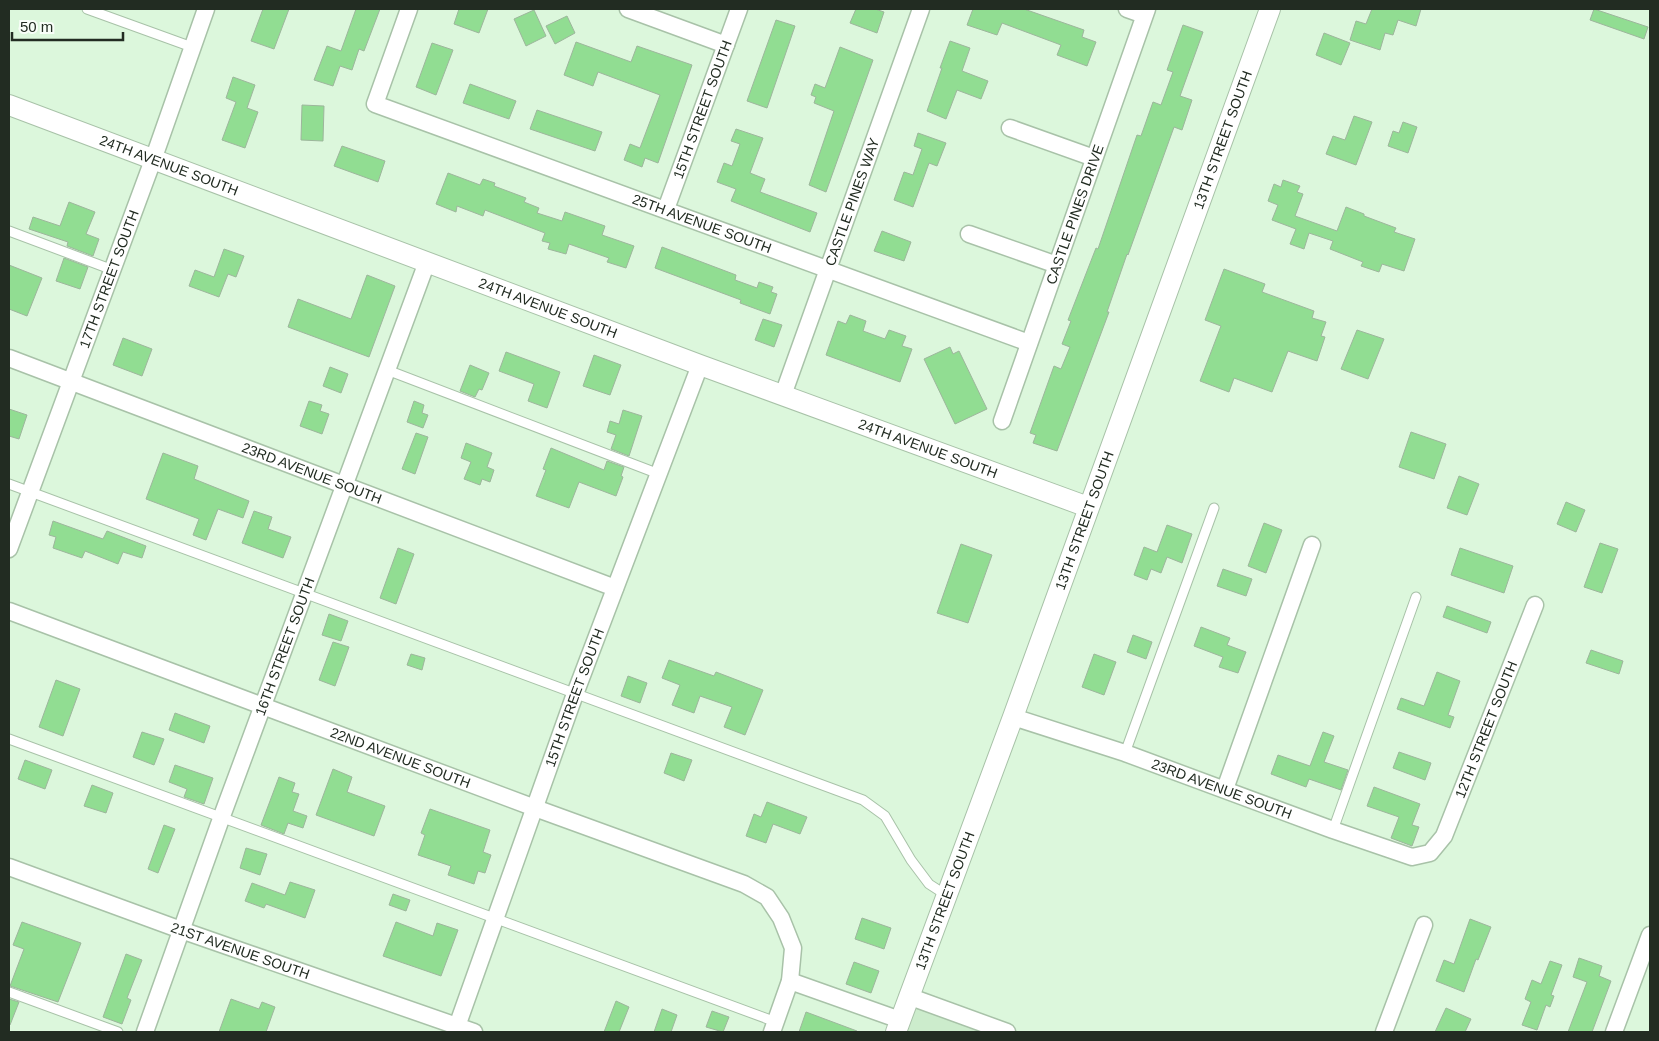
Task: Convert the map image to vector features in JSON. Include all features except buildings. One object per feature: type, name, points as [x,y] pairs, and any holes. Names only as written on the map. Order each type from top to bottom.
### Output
[{"type":"street","name":"17TH STREET SOUTH","points":[[9,550],[113,270],[206,9]]},
{"type":"street","name":"25TH AVENUE SOUTH","points":[[409,9],[374,104],[1029,343]]},
{"type":"street","points":[[628,9],[726,45]]},
{"type":"street","name":"15TH STREET SOUTH","points":[[666,209],[739,9]]},
{"type":"street","name":"CASTLE PINES WAY","points":[[783,394],[921,9]]},
{"type":"street","points":[[1127,9],[1146,12]]},
{"type":"street","name":"13TH STREET SOUTH","points":[[898,1026],[1013,717],[1270,9]]},
{"type":"street","name":"CASTLE PINES DRIVE","points":[[1002,421],[1146,12]]},
{"type":"street","name":"24TH AVENUE SOUTH","points":[[9,104],[153,160],[700,365],[1088,507]]},
{"type":"street","points":[[1010,128],[1094,158]]},
{"type":"street","points":[[969,234],[1057,265]]},
{"type":"street","name":"16TH STREET SOUTH","points":[[146,1032],[262,706],[427,262]]},
{"type":"street","name":"23RD AVENUE SOUTH","points":[[9,358],[615,588]]},
{"type":"street","name":"15TH STREET SOUTH","points":[[456,1029],[575,694],[700,365]]},
{"type":"street","points":[[1224,789],[1312,545]]},
{"type":"street","name":"12TH STREET SOUTH","points":[[1430,853],[1444,836],[1534,604]]},
{"type":"street","name":"22ND AVENUE SOUTH","points":[[9,611],[535,808],[744,884],[767,897],[781,918],[793,948],[790,980],[774,1027]]},
{"type":"street","name":"23RD AVENUE SOUTH","points":[[1013,717],[1125,753],[1333,830],[1412,856],[1430,853]]},
{"type":"street","name":"21ST AVENUE SOUTH","points":[[9,867],[456,1029],[474,1032]]},
{"type":"street","points":[[1384,1032],[1424,926]]},
{"type":"street","points":[[1614,1032],[1650,935]]},
{"type":"street","points":[[790,980],[898,1026]]},
{"type":"street","points":[[908,996],[1007,1032]]},
{"type":"lane","points":[[88,9],[192,47]]},
{"type":"lane","points":[[9,231],[113,270]]},
{"type":"lane","points":[[387,370],[659,474]]},
{"type":"lane","points":[[9,484],[863,800],[885,816],[911,860],[929,884],[946,895]]},
{"type":"lane","points":[[1125,753],[1214,508]]},
{"type":"lane","points":[[1333,830],[1416,597]]},
{"type":"lane","points":[[9,739],[222,816],[774,1027]]},
{"type":"lane","points":[[9,992],[118,1032]]},
{"type":"shaded area","points":[[908,996],[1007,1032],[896,1032]]}]
